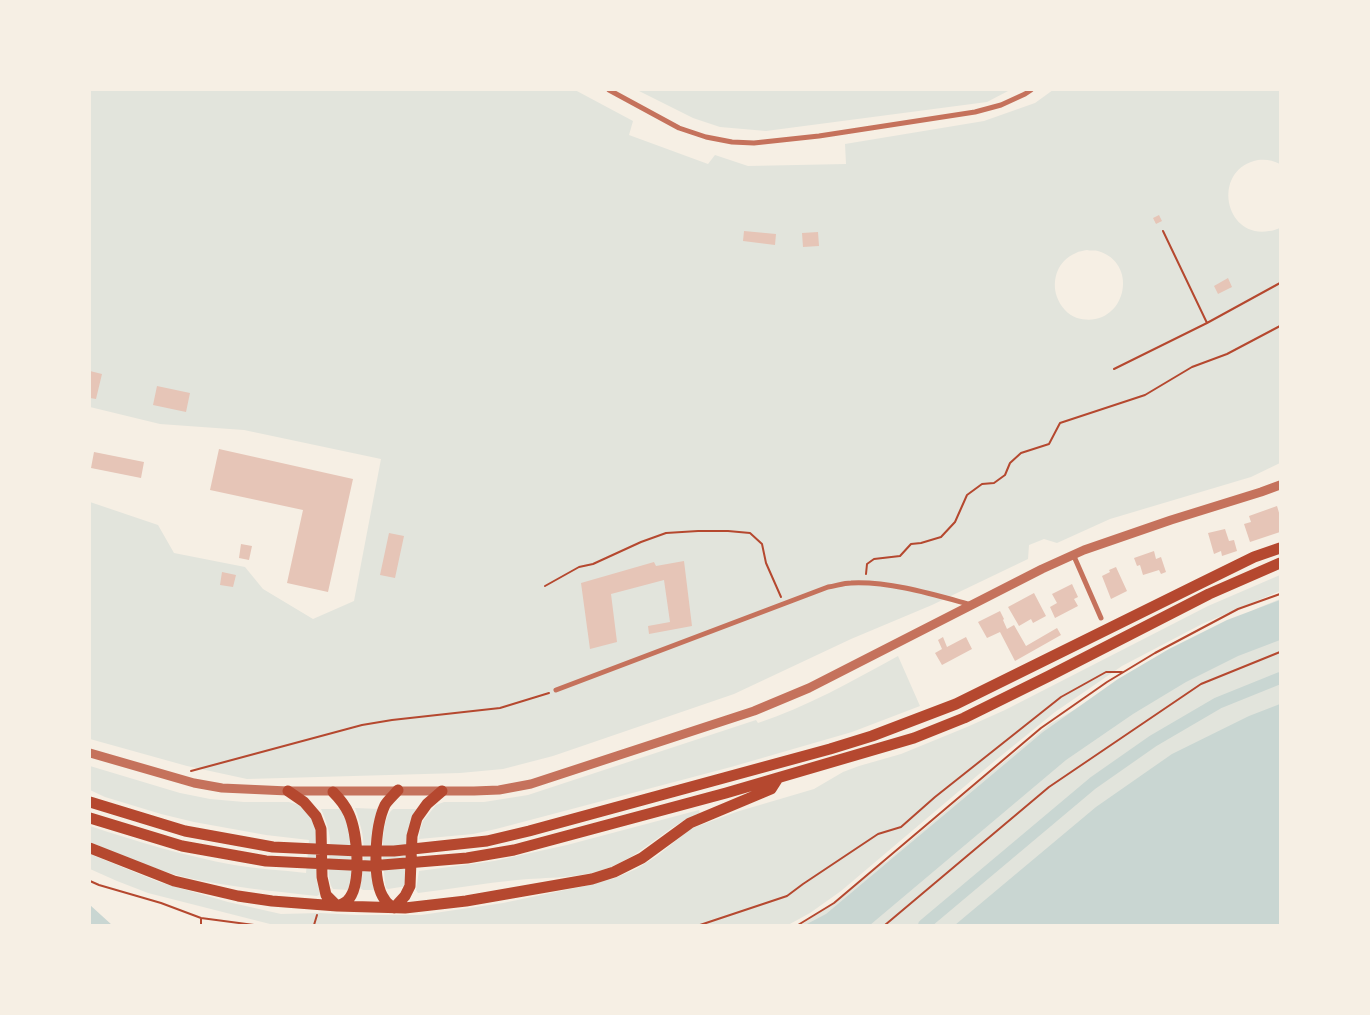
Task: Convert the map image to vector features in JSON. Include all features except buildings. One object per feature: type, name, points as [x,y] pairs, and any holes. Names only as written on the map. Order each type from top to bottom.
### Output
[{"type":"highway","points":[[90,802],[185,831],[273,847],[394,851],[488,841],[872,736],[956,704],[1197,585],[1280,548]]},
{"type":"highway","points":[[90,818],[182,846],[266,861],[370,866],[467,858],[514,850],[707,798],[914,738],[964,718],[1208,594],[1280,563]]},
{"type":"highway","points":[[90,848],[150,873],[182,883],[238,896],[272,901],[394,908],[466,901],[592,878],[614,872],[642,858],[690,823],[771,790],[778,778]]},
{"type":"highway","points":[[394,908],[385,900],[377,879],[376,840],[386,804],[398,790]]},
{"type":"highway","points":[[288,791],[304,802],[316,816],[321,829],[322,877],[326,895],[337,906]]},
{"type":"highway","points":[[394,908],[405,896],[410,886],[412,836],[417,818],[427,804],[442,791]]},
{"type":"highway","points":[[334,792],[349,814],[355,835],[357,869],[355,885],[348,900],[337,906]]},
{"type":"street","points":[[609,90],[679,128],[706,137],[732,142],[754,143],[819,136],[975,112],[1001,105],[1032,90]]},
{"type":"street","points":[[90,753],[194,783],[222,788],[334,792],[442,791],[499,790],[531,784],[754,711],[809,688],[1074,554],[1115,538],[1280,485]]},
{"type":"street","points":[[1074,554],[1101,618]]},
{"type":"street","points":[[556,690],[828,587],[849,583],[866,583],[940,595],[973,605]]},
{"type":"path","points":[[1163,231],[1207,323]]},
{"type":"path","points":[[1114,369],[1207,323],[1280,283]]},
{"type":"path","points":[[866,583],[868,564],[874,559],[900,556],[912,544],[942,537],[955,522],[967,495],[982,484],[994,483],[1004,475],[1010,463],[1021,453],[1049,444],[1060,423],[1145,395],[1192,367],[1227,354],[1280,326]]},
{"type":"path","points":[[545,586],[579,567],[593,564],[666,533],[698,531],[750,533],[762,544],[766,563],[784,604]]},
{"type":"path","points":[[798,925],[834,903],[1041,728],[1107,682],[1155,653],[1238,609],[1280,594]]},
{"type":"path","points":[[885,925],[1049,787],[1201,684],[1280,652]]},
{"type":"path","points":[[700,925],[787,896],[878,834],[901,827],[934,797],[1061,697],[1106,672],[1124,672]]},
{"type":"path","points":[[191,771],[362,725],[500,708],[556,690]]},
{"type":"path","points":[[90,881],[161,903],[201,918],[254,925]]},
{"type":"path","points":[[201,918],[201,925]]},
{"type":"shaded area","points":[[90,90],[575,90],[633,121],[629,135],[708,164],[715,155],[748,166],[846,164],[845,144],[984,121],[1035,103],[1053,90],[1280,90],[1280,164],[1272,161],[1258,160],[1243,166],[1234,176],[1229,189],[1229,202],[1233,214],[1242,225],[1254,231],[1270,231],[1280,228],[1280,463],[1251,477],[1110,519],[1057,543],[1044,539],[1029,545],[1028,559],[932,605],[851,639],[734,694],[553,756],[503,769],[460,773],[247,779],[187,766],[90,739],[90,502],[158,525],[174,553],[245,567],[263,589],[313,619],[354,601],[381,459],[244,430],[160,424],[90,407]],"holes":[[[1087,250],[1098,251],[1112,258],[1120,269],[1123,281],[1122,294],[1116,306],[1106,315],[1093,319],[1077,318],[1070,315],[1060,304],[1055,291],[1057,271],[1060,266],[1070,256]]]},
{"type":"shaded area","points":[[637,90],[1010,90],[987,102],[766,131],[720,127],[693,118]]},
{"type":"shaded area","points":[[1280,575],[1280,591],[1202,624],[1122,666],[1055,712],[841,891],[810,913],[788,925],[270,925],[148,893],[90,869],[90,854],[159,882],[228,902],[281,914],[421,915],[503,903],[589,885],[615,878],[636,869],[657,856],[690,829],[736,812],[814,789],[843,772],[901,754],[1005,710],[1208,606]]},
{"type":"shaded area","points":[[1280,599],[1280,925],[801,925],[839,899],[887,861],[1050,724],[1190,642]]},
{"type":"shaded area","points":[[1280,600],[1280,640],[1238,656],[1186,682],[1133,714],[1066,760],[870,925],[805,925],[826,914],[1043,732],[1118,679],[1169,649],[1227,620]]},
{"type":"shaded area","points":[[898,656],[920,706],[852,732],[731,767],[496,829],[473,834],[419,839],[423,821],[436,805],[444,802],[484,802],[528,795],[756,720],[758,723],[812,701]]},
{"type":"shaded area","points":[[1280,704],[1280,925],[955,925],[1096,807],[1172,754],[1249,716]]},
{"type":"shaded area","points":[[90,766],[180,793],[210,799],[244,802],[289,802],[299,805],[314,819],[317,831],[316,877],[320,894],[317,896],[250,888],[184,877],[148,866],[90,842],[90,826],[162,848],[234,865],[306,873],[309,840],[266,835],[194,822],[105,797],[90,790]]},
{"type":"shaded area","points":[[355,808],[379,809],[375,890],[363,890],[360,888],[364,845]]},
{"type":"shaded area","points":[[321,809],[340,809],[346,817],[350,831],[353,875],[349,890],[333,889],[331,884],[329,878],[329,831]]},
{"type":"shaded area","points":[[393,809],[416,809],[409,831],[407,886],[388,889],[386,888],[384,870],[383,834],[388,815]]},
{"type":"shaded area","points":[[699,810],[700,813],[676,825],[632,856],[597,872],[575,876],[505,881],[418,893],[416,890],[419,871],[494,861],[567,845]]},
{"type":"shaded area","points":[[90,905],[112,925],[90,925]]},
{"type":"waterway","points":[[924,925],[1093,783],[1153,741],[1218,703],[1280,678]]}]
